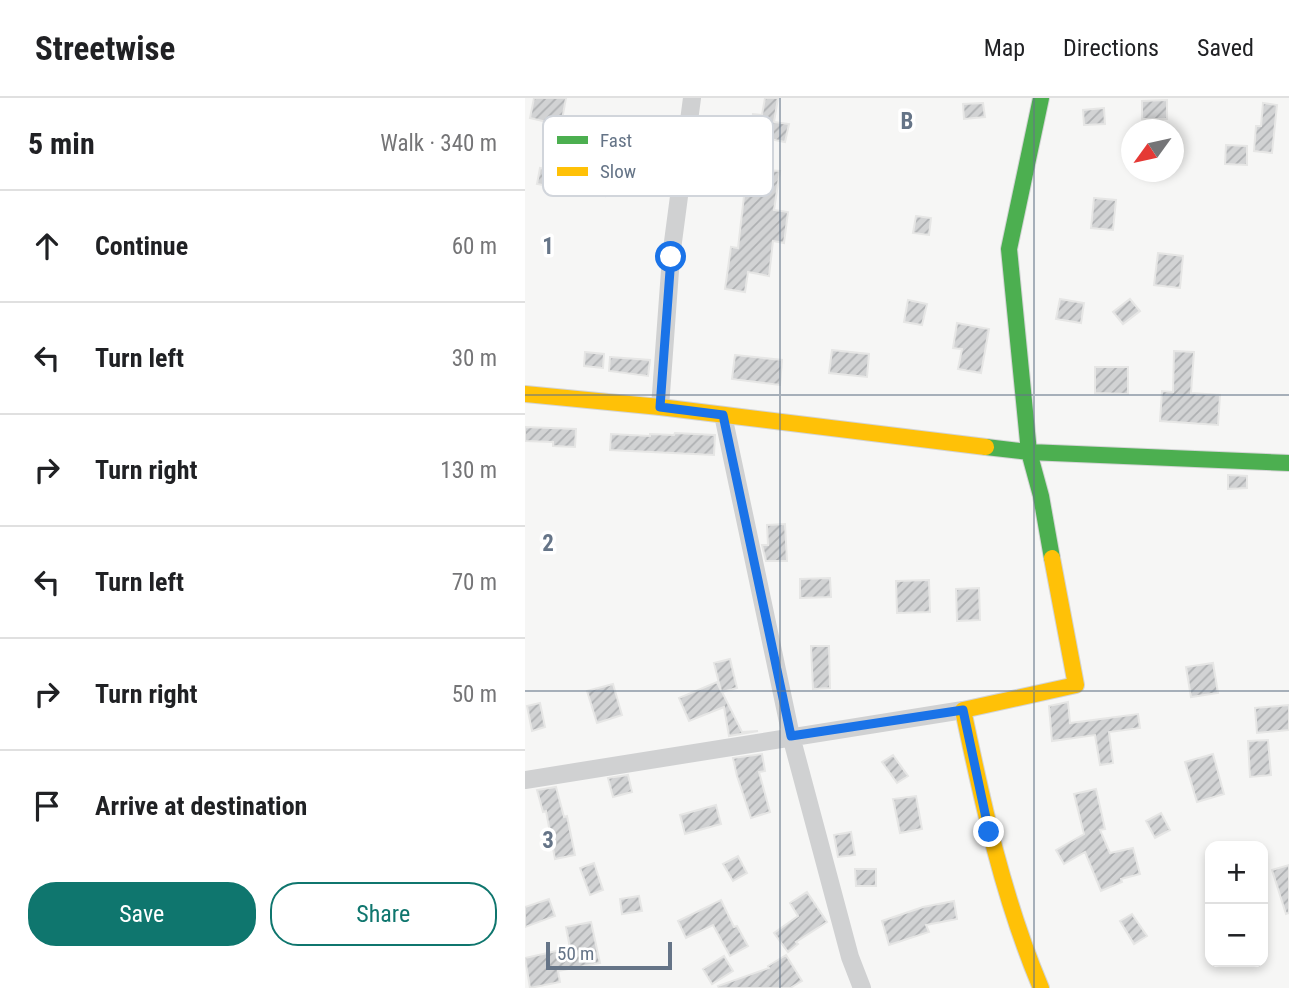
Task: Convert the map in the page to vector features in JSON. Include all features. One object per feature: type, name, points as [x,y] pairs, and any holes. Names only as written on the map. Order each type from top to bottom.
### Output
[{"type":"street","points":[[690,116],[692,98]]},
{"type":"street","points":[[525,780],[963,710],[1076,685],[1041,496],[1029,452],[1009,249],[1041,98]]},
{"type":"street","points":[[660,407],[671,257],[679,196]]},
{"type":"street","points":[[525,394],[660,407],[1029,452],[1289,463]]},
{"type":"street","points":[[723,415],[791,736],[850,957],[862,988]]},
{"type":"street","points":[[963,710],[989,832],[1011,914],[1041,988]]},
{"type":"building","points":[[534,98],[566,98],[563,116],[543,116],[543,121],[530,118]]},
{"type":"building","points":[[765,98],[778,98],[774,122],[789,124],[785,142],[773,140],[773,116],[753,116],[762,115]]},
{"type":"building","points":[[1167,100],[1167,119],[1142,119],[1142,101]]},
{"type":"building","points":[[983,103],[985,117],[964,119],[963,104]]},
{"type":"building","points":[[1263,103],[1277,105],[1272,153],[1254,151],[1256,126],[1261,126]]},
{"type":"building","points":[[1104,108],[1105,124],[1084,125],[1083,110]]},
{"type":"building","points":[[1226,145],[1247,146],[1247,165],[1225,164]]},
{"type":"building","points":[[540,168],[543,169],[543,185],[537,184]]},
{"type":"building","points":[[773,170],[780,171],[774,210],[788,212],[784,243],[773,241],[769,276],[748,272],[745,292],[725,289],[731,247],[738,248],[744,196],[773,196]]},
{"type":"building","points":[[1094,198],[1116,200],[1113,230],[1091,228]]},
{"type":"building","points":[[916,216],[931,218],[929,235],[913,233]]},
{"type":"building","points":[[1158,253],[1183,256],[1180,288],[1154,285]]},
{"type":"building","points":[[1060,299],[1084,303],[1081,323],[1056,319]]},
{"type":"building","points":[[1130,299],[1140,311],[1123,324],[1113,312]]},
{"type":"building","points":[[908,300],[927,304],[922,325],[904,322]]},
{"type":"building","points":[[957,323],[989,329],[981,373],[958,369],[962,349],[953,348]]},
{"type":"building","points":[[832,350],[869,354],[867,377],[829,373]]},
{"type":"building","points":[[1174,351],[1194,352],[1191,393],[1220,395],[1218,425],[1160,421],[1162,391],[1173,392]]},
{"type":"building","points":[[585,352],[604,354],[603,368],[584,366]]},
{"type":"building","points":[[735,355],[782,360],[780,385],[732,379]]},
{"type":"building","points":[[610,357],[650,360],[648,376],[609,371]]},
{"type":"building","points":[[1095,367],[1128,367],[1128,394],[1095,393]]},
{"type":"building","points":[[525,427],[576,429],[575,447],[553,446],[553,442],[525,441]]},
{"type":"building","points":[[675,433],[715,435],[714,455],[610,450],[611,434],[650,436]]},
{"type":"building","points":[[1228,475],[1247,476],[1247,488],[1228,489]]},
{"type":"building","points":[[785,524],[787,561],[766,561],[762,545],[768,545],[767,525]]},
{"type":"building","points":[[830,578],[831,597],[800,598],[800,579]]},
{"type":"building","points":[[929,580],[930,612],[897,613],[896,581]]},
{"type":"building","points":[[979,588],[980,620],[957,621],[956,589]]},
{"type":"building","points":[[811,646],[829,646],[830,688],[813,689]]},
{"type":"building","points":[[730,659],[737,688],[722,692],[742,732],[758,731],[729,736],[724,707],[689,721],[679,698],[717,682],[721,691],[714,663]]},
{"type":"building","points":[[1213,663],[1218,693],[1191,697],[1186,667]]},
{"type":"building","points":[[613,684],[622,715],[597,723],[587,691]]},
{"type":"building","points":[[1068,702],[1070,723],[1138,714],[1140,728],[1109,732],[1113,763],[1100,765],[1095,735],[1052,741],[1049,706]]},
{"type":"building","points":[[540,703],[545,727],[532,731],[527,706]]},
{"type":"building","points":[[1289,705],[1289,730],[1257,733],[1255,708]]},
{"type":"building","points":[[1268,740],[1271,775],[1250,777],[1248,741]]},
{"type":"building","points":[[762,754],[765,771],[759,772],[770,812],[751,818],[733,758]]},
{"type":"building","points":[[1213,754],[1224,794],[1197,802],[1185,762]]},
{"type":"building","points":[[893,755],[908,776],[897,783],[882,762]]},
{"type":"building","points":[[628,775],[632,792],[613,797],[608,778]]},
{"type":"building","points":[[556,787],[564,817],[567,816],[575,855],[555,859],[546,811],[543,812],[537,790]]},
{"type":"building","points":[[1096,789],[1105,829],[1100,830],[1110,853],[1133,848],[1140,874],[1121,879],[1122,882],[1101,891],[1085,852],[1064,864],[1056,850],[1084,834],[1074,794]]},
{"type":"building","points":[[916,796],[922,829],[900,833],[893,799]]},
{"type":"building","points":[[716,805],[721,824],[685,834],[680,815]]},
{"type":"building","points":[[1161,813],[1170,830],[1155,838],[1146,821]]},
{"type":"building","points":[[851,832],[855,855],[838,857],[834,835]]},
{"type":"building","points":[[738,856],[747,873],[733,881],[723,864]]},
{"type":"building","points":[[594,863],[603,890],[590,895],[580,868]]},
{"type":"building","points":[[1289,865],[1289,913],[1286,914],[1272,870]]},
{"type":"building","points":[[855,869],[876,869],[876,886],[856,886]]},
{"type":"building","points":[[807,892],[827,922],[796,942],[798,944],[788,952],[774,933],[798,916],[790,903]]},
{"type":"building","points":[[639,896],[642,911],[622,914],[620,899]]},
{"type":"building","points":[[549,899],[555,916],[525,927],[525,907]]},
{"type":"building","points":[[721,900],[734,927],[737,926],[748,946],[730,956],[713,925],[686,938],[678,921]]},
{"type":"building","points":[[954,901],[957,919],[926,925],[929,932],[889,945],[882,921],[923,907]]},
{"type":"building","points":[[1132,914],[1147,936],[1134,944],[1120,921]]},
{"type":"building","points":[[591,922],[600,963],[558,971],[560,982],[530,988],[525,958],[570,948],[566,927]]},
{"type":"building","points":[[786,955],[802,981],[790,988],[718,986],[769,968],[768,966]]},
{"type":"building","points":[[724,956],[733,971],[712,984],[703,969]]},
{"type":"traffic: fast","points":[[1041,98],[1009,249],[1029,452],[1041,496],[1052,558]]},
{"type":"traffic: fast","points":[[986,447],[1029,452],[1289,463]]},
{"type":"traffic: slow","points":[[525,394],[660,407],[986,447]]},
{"type":"traffic: slow","points":[[1041,988],[1005,886],[986,816],[963,710],[1076,685],[1052,558]]},
{"type":"route","points":[[671,257],[660,407],[723,415],[791,736],[963,710],[989,832]]}]
